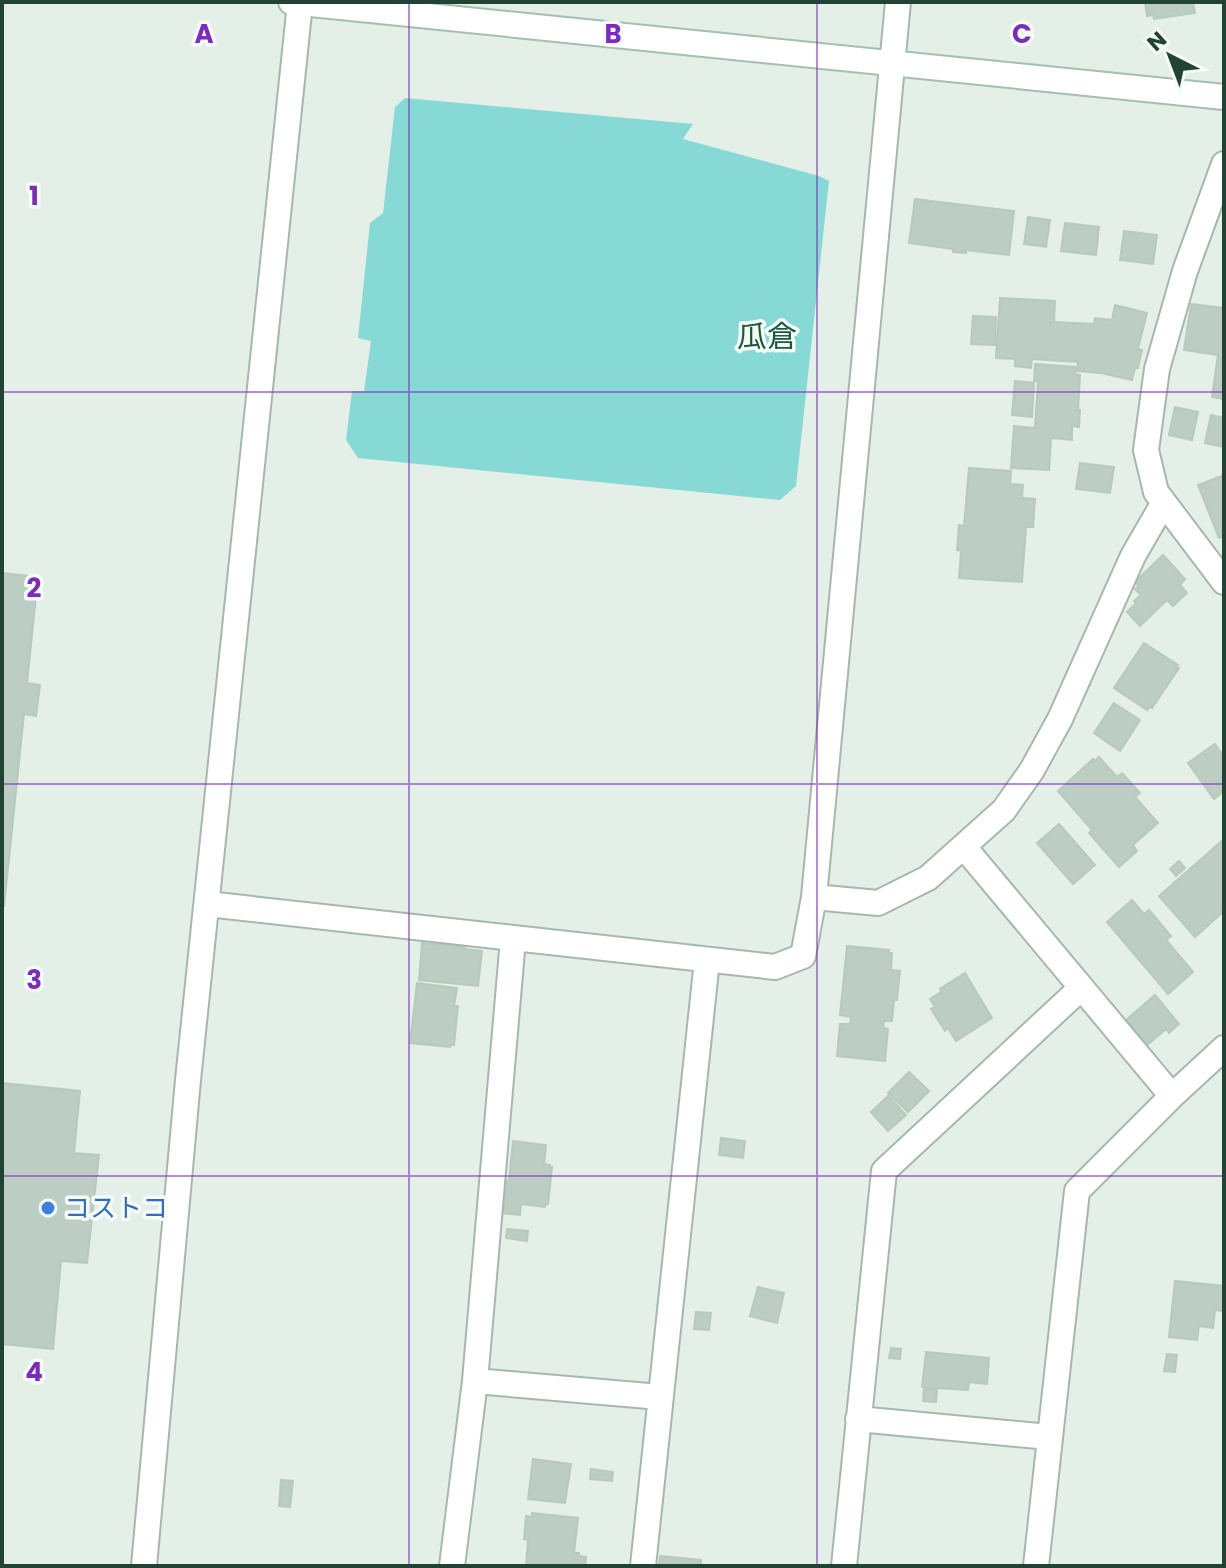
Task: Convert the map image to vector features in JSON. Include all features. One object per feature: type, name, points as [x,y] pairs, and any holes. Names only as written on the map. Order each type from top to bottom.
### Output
[{"type":"street","points":[[291,2],[1224,97]]},
{"type":"street","points":[[144,1566],[188,1080],[300,2]]},
{"type":"street","points":[[207,904],[775,967],[803,956],[814,897],[898,2]]},
{"type":"street","points":[[1224,164],[1185,271],[1157,369],[1146,450],[1156,492],[1163,504],[1224,582]]},
{"type":"street","points":[[814,897],[878,903],[928,878],[1004,810],[1032,770],[1060,719],[1133,556],[1163,504]]},
{"type":"street","points":[[964,847],[1172,1096]]},
{"type":"street","points":[[452,1566],[475,1381],[513,939]]},
{"type":"street","points":[[643,1566],[707,960]]},
{"type":"street","points":[[844,1566],[884,1171],[1081,988]]},
{"type":"street","points":[[1036,1566],[1077,1191],[1224,1048]]},
{"type":"street","points":[[475,1381],[660,1397]]},
{"type":"street","points":[[858,1419],[1049,1437]]},
{"type":"water","points":[[405,98],[693,124],[683,139],[829,181],[796,486],[780,500],[358,458],[346,440],[352,391],[364,391],[371,341],[358,338],[370,223],[383,213],[395,107]]},
{"type":"building","points":[[1145,2],[1193,2],[1195,13],[1154,19],[1153,15],[1147,16]]},
{"type":"building","points":[[915,199],[1014,211],[1009,255],[966,250],[966,253],[953,252],[953,249],[909,243]]},
{"type":"building","points":[[1028,217],[1050,220],[1046,247],[1024,244]]},
{"type":"building","points":[[1065,223],[1099,227],[1096,255],[1061,251]]},
{"type":"building","points":[[1124,231],[1157,235],[1153,264],[1120,260]]},
{"type":"building","points":[[1000,298],[1055,301],[1054,322],[1094,324],[1095,318],[1112,320],[1115,305],[1147,313],[1138,349],[1142,350],[1138,368],[1135,368],[1132,380],[1077,371],[1078,362],[1032,359],[1031,368],[1015,366],[1015,359],[996,358]]},
{"type":"building","points":[[1191,304],[1224,308],[1224,399],[1212,397],[1218,355],[1184,350]]},
{"type":"building","points":[[973,316],[996,317],[995,345],[971,344]]},
{"type":"building","points":[[1035,364],[1076,367],[1075,374],[1080,375],[1079,427],[1072,426],[1072,440],[1051,438],[1049,470],[1011,468],[1014,426],[1035,428],[1038,381],[1034,381]]},
{"type":"building","points":[[1015,381],[1034,383],[1032,417],[1012,415]]},
{"type":"building","points":[[1175,407],[1198,412],[1192,440],[1169,435]]},
{"type":"building","points":[[1211,415],[1224,418],[1224,447],[1205,443]]},
{"type":"building","points":[[1080,463],[1114,467],[1110,493],[1076,489]]},
{"type":"building","points":[[969,468],[1011,471],[1010,484],[1023,485],[1022,498],[1035,499],[1033,527],[1026,527],[1022,582],[959,578],[959,525],[964,526]]},
{"type":"building","points":[[1224,475],[1224,536],[1219,538],[1198,485]]},
{"type":"building","points":[[1163,555],[1185,579],[1180,585],[1187,593],[1173,606],[1167,600],[1140,626],[1127,612],[1141,595],[1135,589],[1139,586],[1135,582]]},
{"type":"building","points":[[2,573],[38,577],[27,683],[40,685],[36,716],[24,714],[4,906],[2,906]]},
{"type":"building","points":[[1144,643],[1179,668],[1152,708],[1147,710],[1114,688]]},
{"type":"building","points":[[1114,703],[1140,720],[1120,751],[1094,733]]},
{"type":"building","points":[[1215,744],[1224,757],[1224,791],[1214,799],[1188,763]]},
{"type":"building","points":[[1099,757],[1117,777],[1122,773],[1140,793],[1135,797],[1158,823],[1133,845],[1137,851],[1119,867],[1058,791]]},
{"type":"building","points":[[1059,824],[1095,865],[1073,884],[1037,843]]},
{"type":"building","points":[[1224,839],[1224,911],[1195,937],[1159,896]]},
{"type":"building","points":[[1179,861],[1185,868],[1176,876],[1170,869]]},
{"type":"building","points":[[1132,900],[1144,914],[1149,910],[1171,936],[1166,940],[1193,972],[1168,994],[1107,922]]},
{"type":"building","points":[[422,943],[482,951],[478,986],[419,980]]},
{"type":"building","points":[[847,946],[889,950],[888,953],[892,953],[891,970],[900,971],[892,1021],[884,1021],[883,1028],[888,1029],[885,1061],[837,1056],[840,1024],[850,1024],[851,1017],[840,1015]]},
{"type":"building","points":[[965,973],[992,1018],[956,1041],[948,1028],[945,1031],[931,1009],[935,1007],[930,999]]},
{"type":"building","points":[[417,983],[457,988],[454,1045],[410,1043]]},
{"type":"building","points":[[1155,995],[1179,1024],[1169,1033],[1166,1029],[1146,1046],[1125,1021]]},
{"type":"building","points":[[909,1072],[929,1091],[908,1112],[888,1093]]},
{"type":"building","name":"コストコ","points":[[2,1083],[80,1091],[74,1153],[99,1155],[87,1263],[61,1261],[53,1349],[2,1344]]},
{"type":"building","points":[[888,1096],[906,1115],[888,1131],[871,1112]]},
{"type":"building","points":[[721,1138],[745,1141],[743,1158],[719,1155]]},
{"type":"building","points":[[513,1141],[546,1145],[544,1164],[552,1167],[548,1204],[545,1207],[521,1204],[520,1215],[501,1213],[504,1180],[509,1181]]},
{"type":"building","points":[[507,1229],[528,1231],[527,1241],[506,1238]]},
{"type":"building","points":[[1175,1281],[1224,1286],[1223,1311],[1215,1310],[1213,1328],[1199,1326],[1197,1340],[1169,1337]]},
{"type":"building","points":[[758,1287],[784,1293],[777,1323],[750,1316]]},
{"type":"building","points":[[696,1312],[711,1313],[709,1330],[694,1329]]},
{"type":"building","points":[[891,1348],[901,1349],[900,1359],[889,1358]]},
{"type":"building","points":[[926,1352],[989,1358],[987,1384],[969,1382],[968,1390],[922,1387]]},
{"type":"building","points":[[1167,1354],[1177,1355],[1175,1372],[1164,1371]]},
{"type":"building","points":[[924,1388],[937,1390],[936,1402],[923,1401]]},
{"type":"building","points":[[533,1459],[571,1464],[565,1503],[528,1499]]},
{"type":"building","points":[[591,1469],[613,1472],[612,1481],[590,1479]]},
{"type":"building","points":[[281,1480],[293,1481],[290,1507],[279,1506]]},
{"type":"building","points":[[532,1513],[578,1518],[574,1553],[586,1557],[585,1566],[526,1566],[526,1516],[532,1517]]},
{"type":"building","points":[[660,1556],[701,1560],[701,1566],[659,1566]]},
{"type":"place","name":"コストコ","points":[[48,1208]]},
{"type":"district","name":"瓜倉","points":[[767,336]]}]
